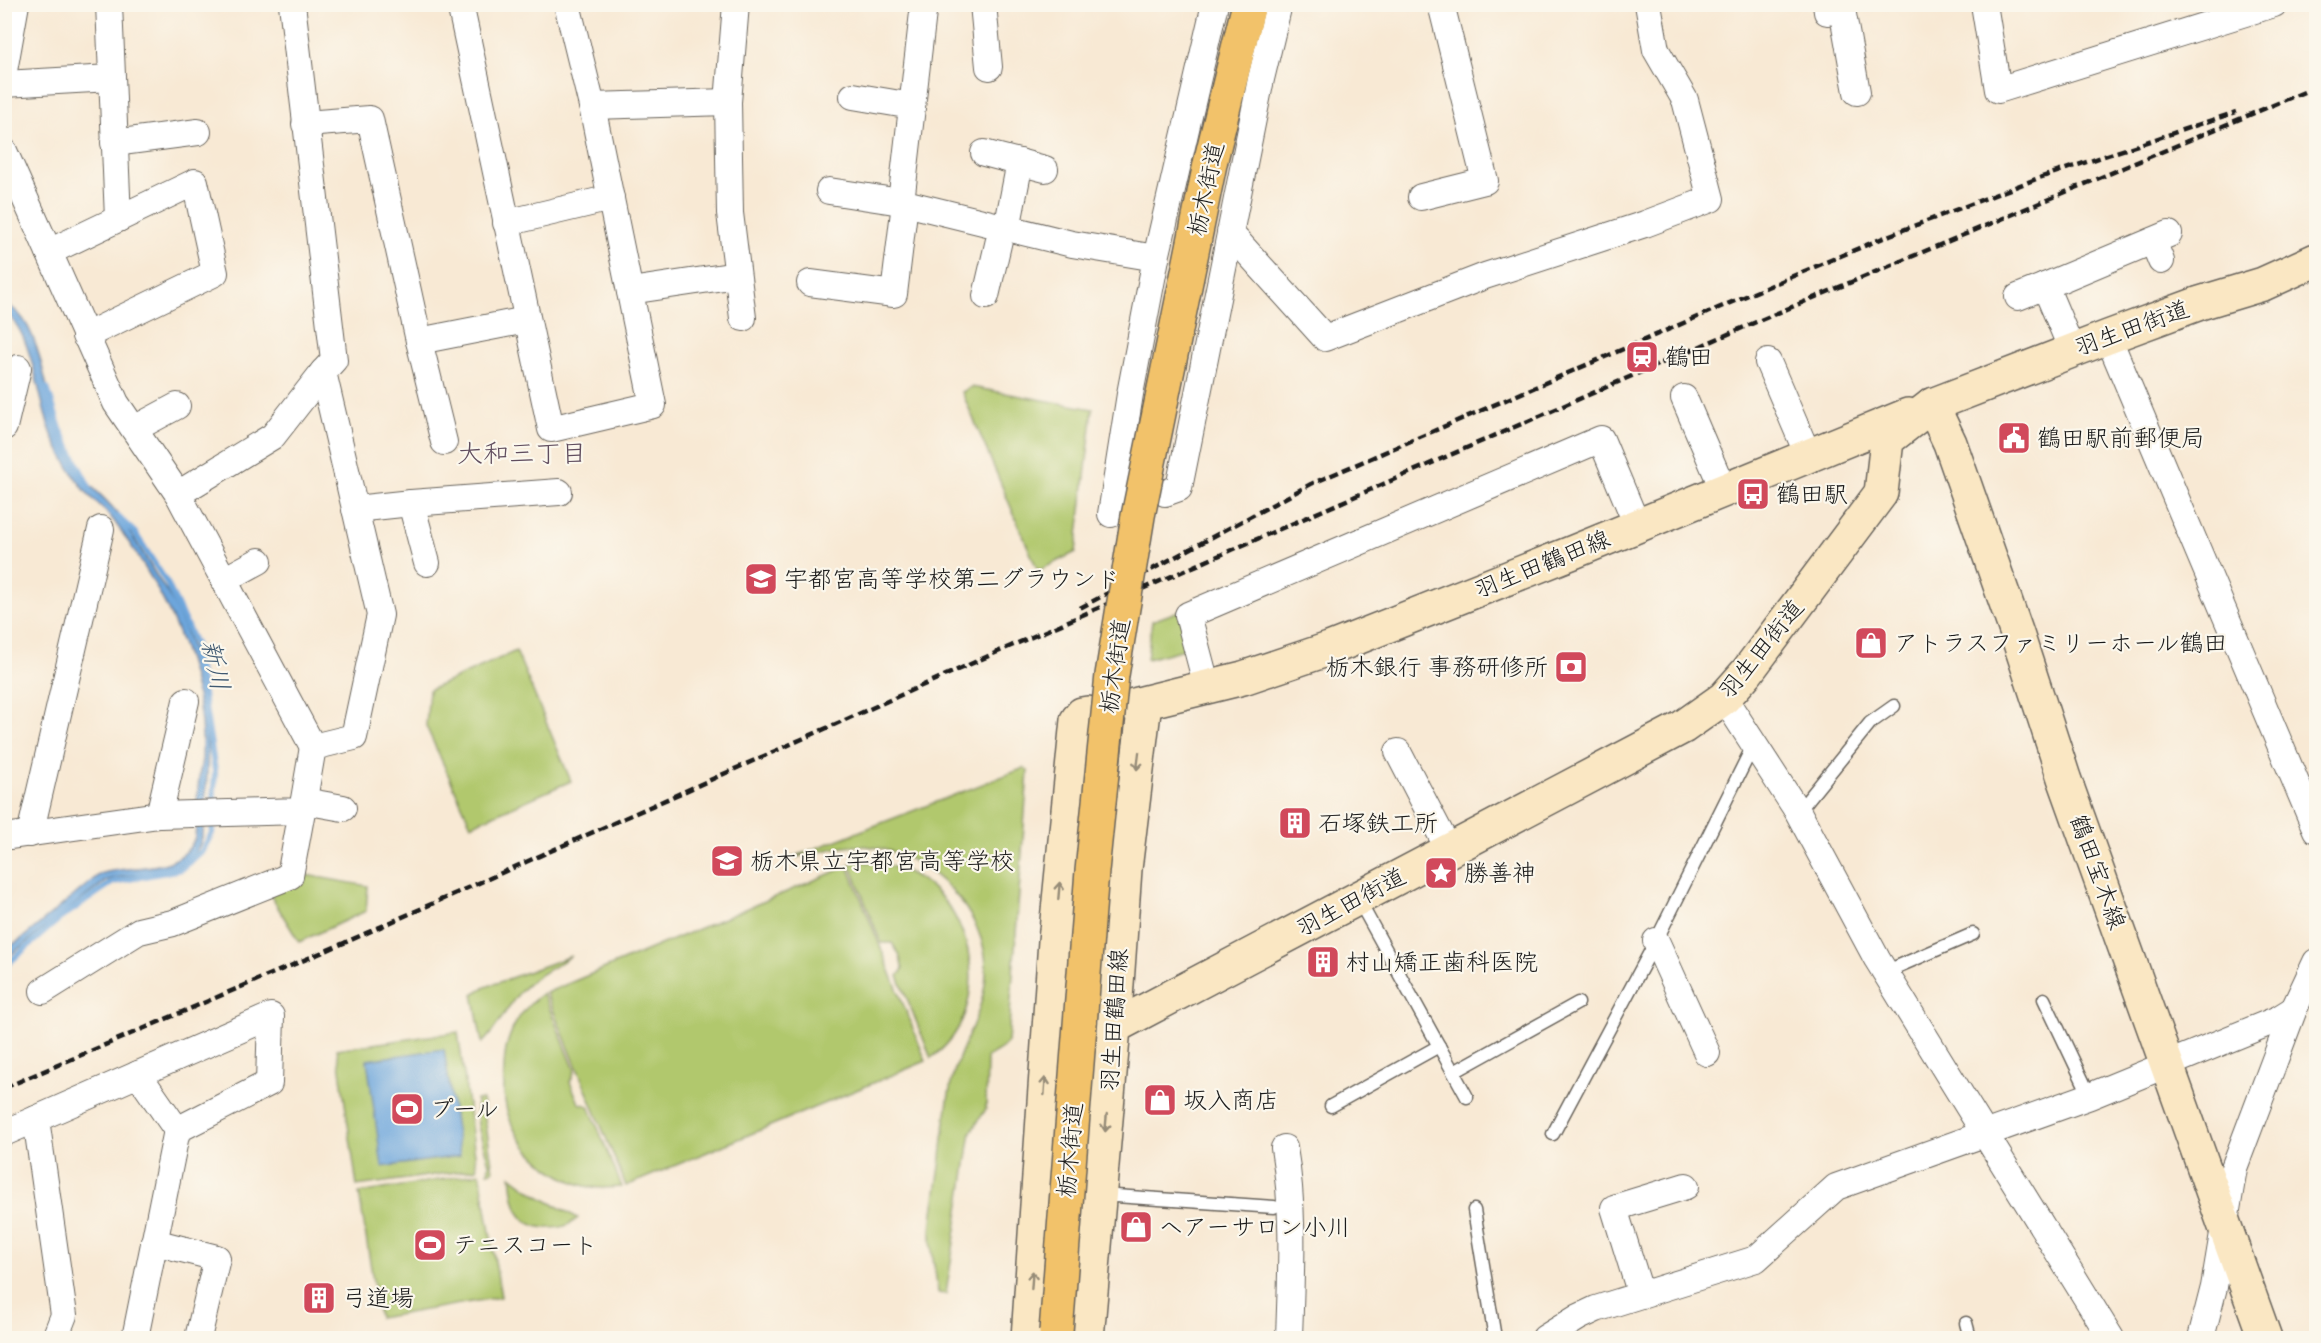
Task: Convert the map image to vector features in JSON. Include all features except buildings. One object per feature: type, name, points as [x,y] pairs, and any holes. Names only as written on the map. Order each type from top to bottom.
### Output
[{"type":"main road","name":"栃木街道","points":[[1046,1336],[1112,675],[1138,516],[1211,159],[1250,4]]},
{"type":"main road","name":"羽生田街道","points":[[1114,1027],[1683,727],[1724,698],[1747,672],[1881,493],[1887,440],[1932,405],[2200,303],[2263,284],[2316,260]]},
{"type":"main road","name":"羽生田鶴田線","points":[[1087,1338],[1139,704],[1243,678],[1329,649],[1932,405]]},
{"type":"main road","name":"鶴田宝木線","points":[[1932,405],[1950,443],[2017,634],[2064,778],[2265,1338]]},
{"type":"main road","points":[[1046,1336],[1065,831],[1077,720],[1082,714],[1088,713]]},
{"type":"street","points":[[4,71],[16,4]]},
{"type":"street","points":[[109,4],[118,219]]},
{"type":"street","points":[[178,494],[273,436],[334,360],[292,4]]},
{"type":"street","points":[[460,4],[551,429],[654,405],[592,106],[567,4]]},
{"type":"street","points":[[736,4],[728,102],[730,213],[743,318]]},
{"type":"street","points":[[810,283],[894,294],[924,4]]},
{"type":"street","points":[[983,4],[989,67]]},
{"type":"street","points":[[1120,510],[1111,513],[1130,394],[1156,258],[1215,4]]},
{"type":"street","points":[[1165,493],[1179,489],[1261,80],[1279,4]]},
{"type":"street","points":[[1421,197],[1485,180],[1441,4]]},
{"type":"street","points":[[1230,232],[1325,338],[1485,276],[1645,224],[1712,199],[1685,100],[1656,50],[1648,4]]},
{"type":"street","points":[[1826,4],[1827,12],[1842,9],[1857,92]]},
{"type":"street","points":[[1984,4],[1998,90],[2274,4]]},
{"type":"street","points":[[4,84],[111,78]]},
{"type":"street","points":[[853,96],[912,106]]},
{"type":"street","points":[[592,106],[728,102]]},
{"type":"street","points":[[305,124],[370,119],[419,341],[444,442]]},
{"type":"street","points":[[114,143],[198,132]]},
{"type":"street","points":[[4,151],[116,403],[178,494],[313,747],[290,876],[173,923],[139,932],[43,991]]},
{"type":"street","points":[[984,153],[1045,169]]},
{"type":"street","points":[[986,296],[1020,162]]},
{"type":"street","points":[[49,252],[195,182],[215,273],[85,336]]},
{"type":"street","points":[[829,191],[903,202],[1072,244],[1156,258]]},
{"type":"street","points":[[506,223],[611,198]]},
{"type":"street","points":[[2018,297],[2161,245]]},
{"type":"street","points":[[630,291],[737,275]]},
{"type":"street","points":[[2045,286],[2072,350]]},
{"type":"street","points":[[419,341],[526,320]]},
{"type":"street","points":[[2108,337],[2316,830]]},
{"type":"street","points":[[1768,362],[1808,455]]},
{"type":"street","points":[[4,427],[18,368]]},
{"type":"street","points":[[313,747],[354,737],[380,615],[323,372]]},
{"type":"street","points":[[1684,398],[1723,489]]},
{"type":"street","points":[[134,429],[177,406]]},
{"type":"street","points":[[1207,687],[1188,615],[1601,439],[1637,525]]},
{"type":"street","points":[[355,509],[559,492]]},
{"type":"street","points":[[411,503],[427,562]]},
{"type":"street","points":[[30,834],[101,529]]},
{"type":"street","points":[[224,580],[259,561]]},
{"type":"street","points":[[1724,698],[1798,813],[1885,972],[1987,1134],[2101,1336]]},
{"type":"street","points":[[159,815],[186,701]]},
{"type":"street","points":[[1398,752],[1449,850]]},
{"type":"street","points":[[4,837],[159,815],[303,806],[342,808]]},
{"type":"street","points":[[1656,941],[1707,1053]]},
{"type":"street","points":[[2202,1338],[2214,1287],[2234,1168],[2294,1009],[2316,962]]},
{"type":"street","points":[[1545,1338],[1579,1317],[1756,1259],[1836,1187],[2090,1096],[2278,1019],[2294,1009]]},
{"type":"street","points":[[4,1133],[271,1016],[269,1083],[177,1130]]},
{"type":"street","points":[[135,1338],[177,1130],[138,1074]]},
{"type":"street","points":[[36,1119],[64,1316],[55,1338]]},
{"type":"street","points":[[1284,1148],[1290,1184],[1291,1212],[1289,1338]]},
{"type":"street","points":[[1641,1295],[1614,1208],[1686,1186]]},
{"type":"street","points":[[154,1242],[217,1258],[198,1338]]},
{"type":"lane","points":[[1798,813],[1870,723],[1894,706]]},
{"type":"lane","points":[[1553,1134],[1656,941],[1754,747]]},
{"type":"lane","points":[[1357,898],[1467,1097]]},
{"type":"lane","points":[[1885,972],[1972,934]]},
{"type":"lane","points":[[2044,999],[2090,1096]]},
{"type":"lane","points":[[1454,1072],[1578,1003]]},
{"type":"lane","points":[[1331,1106],[1439,1046]]},
{"type":"lane","points":[[1100,1195],[1274,1207]]},
{"type":"lane","points":[[1474,1210],[1495,1338]]},
{"type":"lane","points":[[1966,1323],[1970,1338]]},
{"type":"green space","points":[[971,387],[1093,409],[1076,552],[1038,571],[962,392]]},
{"type":"green space","points":[[1179,611],[1188,648],[1147,659],[1152,621]]},
{"type":"green space","points":[[516,651],[571,781],[471,825],[426,726],[429,690]]},
{"type":"green space","points":[[1024,768],[1028,771],[1008,1042],[987,1057],[986,1109],[971,1132],[946,1294],[938,1293],[931,1230],[950,1089],[958,1059],[976,1017],[984,988],[986,972],[984,950],[977,929],[952,890],[915,862],[894,852],[873,847],[852,846],[788,859]]},
{"type":"green space","points":[[859,861],[893,867],[913,875],[935,891],[952,912],[964,936],[970,963],[970,990],[964,1016],[951,1039],[931,1058],[898,976],[903,969],[899,954],[892,943],[881,943],[850,864]]},
{"type":"green space","points":[[848,866],[926,1061],[626,1186],[546,993]]},
{"type":"green space","points":[[300,874],[368,886],[366,911],[299,942],[269,893]]},
{"type":"green space","points":[[571,956],[526,985],[482,1043],[473,994],[483,988]]},
{"type":"green space","points":[[543,993],[575,1070],[570,1082],[579,1103],[589,1106],[622,1187],[590,1187],[561,1176],[529,1151],[509,1117],[504,1086],[507,1045],[519,1017]]},
{"type":"green space","name":"プール","points":[[458,1032],[477,1169],[357,1186],[337,1049]]},
{"type":"green space","points":[[482,1099],[493,1171],[488,1172],[489,1164],[478,1127],[476,1100]]},
{"type":"green space","name":"テニスコート","points":[[480,1173],[501,1297],[379,1318],[359,1193]]},
{"type":"green space","points":[[511,1176],[535,1194],[578,1218],[567,1225],[556,1228],[529,1223],[518,1211]]},
{"type":"water","points":[[4,302],[19,314],[32,334],[54,416],[76,466],[120,517],[177,610],[194,654],[204,700],[207,746],[205,822],[198,849],[192,856],[177,868],[167,871],[125,876],[106,881],[5,959],[5,949],[20,940],[100,874],[166,863],[178,858],[188,850],[195,838],[202,756],[197,693],[178,632],[165,603],[132,547],[110,517],[79,483],[58,448],[49,428],[30,354],[15,323],[5,312]]},
{"type":"water","points":[[444,1049],[460,1156],[382,1167],[367,1060]]},
{"type":"waterway","name":"新川","points":[[47,388],[60,429],[90,489]]},
{"type":"waterway","name":"新川","points":[[118,517],[135,533],[167,583],[195,644],[215,771],[213,806]]},
{"type":"waterway","name":"新川","points":[[4,967],[59,919],[113,882],[181,869],[202,851],[212,833],[213,819]]},
{"type":"railway","points":[[4,1088],[344,943],[1011,646],[1756,322],[2316,87]]},
{"type":"railway","points":[[1080,608],[1311,484],[1746,296],[1890,235],[2036,179],[2236,112]]},
{"type":"place","name":"鶴田","points":[[1642,357]]},
{"type":"place","name":"鶴田駅前郵便局","points":[[2014,438]]},
{"type":"place","name":"鶴田駅","points":[[1753,494]]},
{"type":"place","name":"宇都宮高等学校第二グラウンド","points":[[761,579]]},
{"type":"place","name":"アトラスファミリーホール鶴田","points":[[1871,643]]},
{"type":"place","name":"栃木銀行 事務研修所","points":[[1571,667]]},
{"type":"place","name":"石塚鉄工所","points":[[1295,823]]},
{"type":"place","name":"栃木県立宇都宮高等学校","points":[[727,861]]},
{"type":"place","name":"勝善神","points":[[1441,873]]},
{"type":"place","name":"村山矯正歯科医院","points":[[1323,962]]},
{"type":"place","name":"坂入商店","points":[[1160,1100]]},
{"type":"place","name":"プール","points":[[407,1109]]},
{"type":"place","name":"ヘアーサロン小川","points":[[1136,1227]]},
{"type":"place","name":"テニスコート","points":[[430,1245]]},
{"type":"place","name":"弓道場","points":[[319,1298]]},
{"type":"district","name":"大和三丁目","points":[[522,453]]}]
